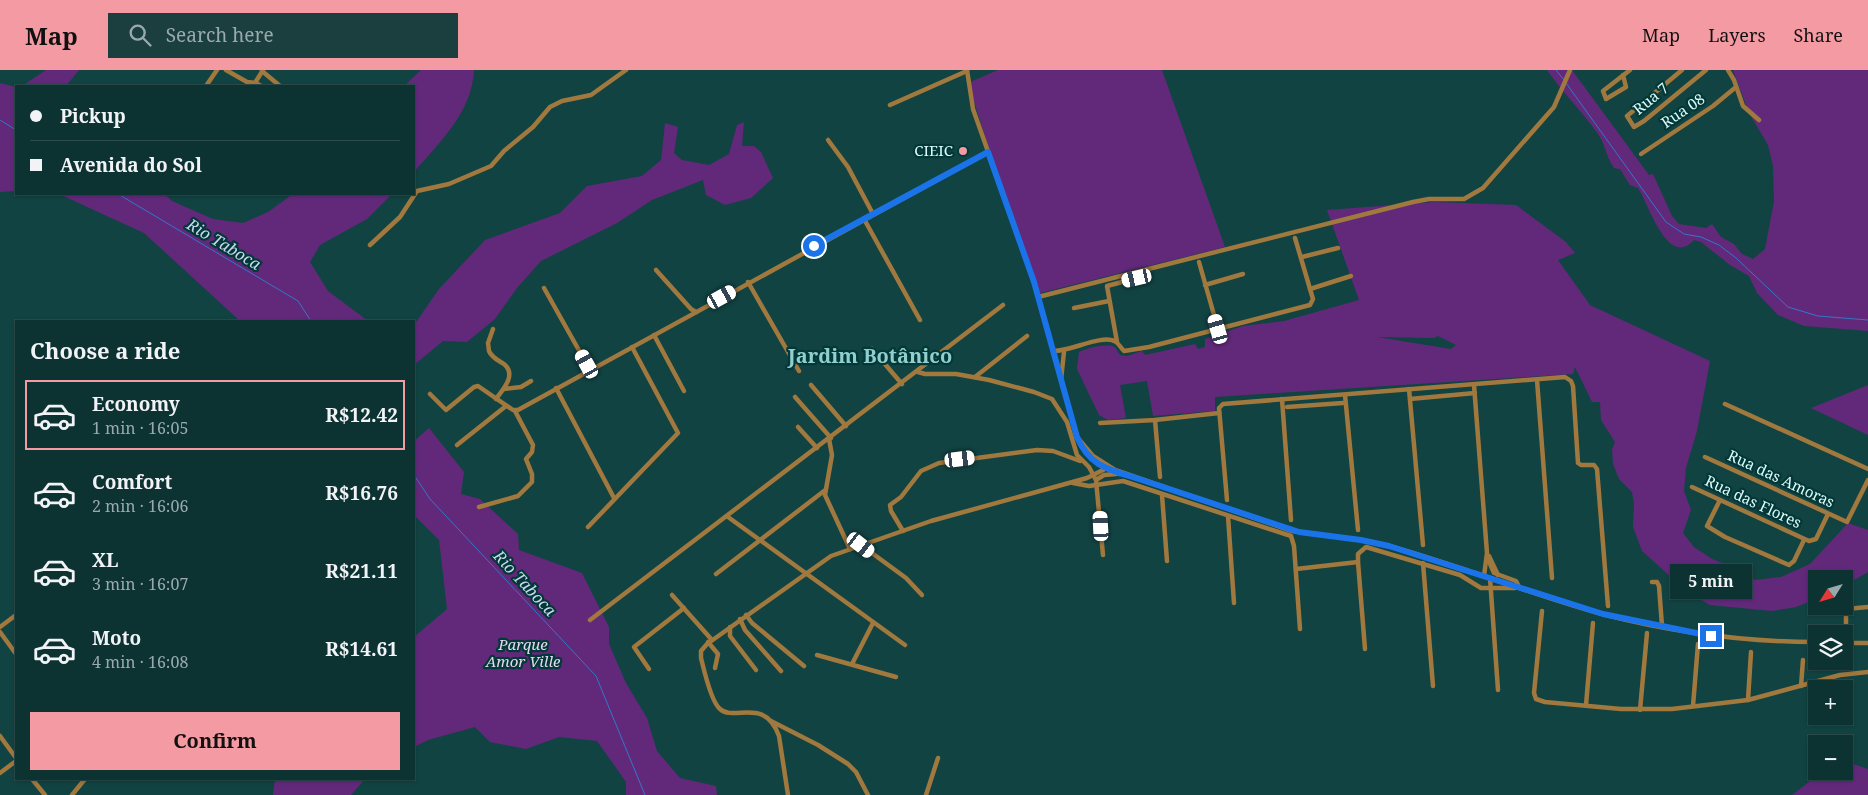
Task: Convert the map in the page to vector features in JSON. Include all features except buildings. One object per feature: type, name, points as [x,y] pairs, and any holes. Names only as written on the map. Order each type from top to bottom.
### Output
[{"type":"street","points":[[207,85],[217,70]]},
{"type":"street","points":[[226,70],[254,84],[262,70],[279,85]]},
{"type":"street","points":[[415,193],[450,184],[491,166],[533,128],[550,107],[562,101],[591,95],[626,70]]},
{"type":"street","points":[[890,105],[967,70],[973,109],[1038,297],[1077,437],[1105,467],[1119,474],[1135,478]]},
{"type":"street","points":[[1038,297],[1413,202],[1429,199],[1464,199],[1478,191],[1492,178],[1560,98],[1570,70]]},
{"type":"street","points":[[1623,76],[1626,87],[1607,99],[1603,90],[1630,70]]},
{"type":"street","name":"Rua 7","points":[[1682,70],[1627,116],[1635,128],[1706,70]]},
{"type":"street","points":[[1728,70],[1746,109],[1759,120]]},
{"type":"street","name":"Rua 08","points":[[1641,154],[1713,106],[1736,87]]},
{"type":"street","points":[[828,140],[848,167],[873,214]]},
{"type":"street","points":[[515,411],[988,152]]},
{"type":"street","points":[[370,245],[400,217],[414,195]]},
{"type":"street","points":[[864,219],[920,320]]},
{"type":"street","points":[[1137,278],[1110,284],[1106,290],[1118,343],[1122,350],[1218,329],[1310,305],[1313,302],[1302,257],[1295,238]]},
{"type":"street","points":[[1302,257],[1338,248]]},
{"type":"street","points":[[1199,262],[1218,329]]},
{"type":"street","points":[[656,270],[690,309],[696,312]]},
{"type":"street","points":[[1205,285],[1243,274]]},
{"type":"street","points":[[1310,289],[1351,276]]},
{"type":"street","points":[[748,282],[799,371]]},
{"type":"street","points":[[544,288],[590,370]]},
{"type":"street","points":[[1074,308],[1109,301]]},
{"type":"street","points":[[590,620],[728,517],[1003,305]]},
{"type":"street","points":[[492,329],[488,343],[489,351],[509,371],[508,381],[504,390],[496,399]]},
{"type":"street","points":[[654,335],[684,391]]},
{"type":"street","points":[[974,377],[1027,336]]},
{"type":"street","points":[[1053,351],[1064,352],[1098,341],[1111,340],[1118,343]]},
{"type":"street","points":[[588,526],[678,433],[632,347]]},
{"type":"street","points":[[872,349],[902,384]]},
{"type":"street","points":[[1061,382],[1064,352]]},
{"type":"street","points":[[918,372],[974,377],[1034,392],[1052,399],[1065,418],[1076,451],[1095,478],[1103,555]]},
{"type":"street","points":[[1227,500],[1219,413],[1219,408],[1223,404],[1565,377],[1572,381],[1573,386],[1579,465],[1596,466],[1608,606]]},
{"type":"street","points":[[1537,380],[1552,578]]},
{"type":"street","points":[[504,390],[521,387],[530,381]]},
{"type":"street","points":[[811,385],[846,426]]},
{"type":"street","points":[[1474,385],[1487,553],[1485,573]]},
{"type":"street","points":[[430,394],[446,410],[476,386],[515,411],[533,445],[532,452],[526,459],[532,474],[532,482],[518,496],[479,507]]},
{"type":"street","points":[[1435,387],[1436,396]]},
{"type":"street","points":[[556,388],[614,498]]},
{"type":"street","points":[[1409,389],[1423,545]]},
{"type":"street","points":[[1410,399],[1475,393]]},
{"type":"street","points":[[1345,395],[1358,530]]},
{"type":"street","points":[[794,396],[830,438],[832,455],[824,491],[827,504],[850,549]]},
{"type":"street","points":[[1314,396],[1315,406]]},
{"type":"street","points":[[1282,399],[1292,520]]},
{"type":"street","points":[[1287,407],[1343,403]]},
{"type":"street","points":[[1725,404],[1868,469]]},
{"type":"street","points":[[457,445],[506,406]]},
{"type":"street","points":[[1100,423],[1155,420],[1219,413]]},
{"type":"street","points":[[1155,420],[1160,477]]},
{"type":"street","points":[[798,427],[817,448]]},
{"type":"street","points":[[903,531],[891,511],[890,505],[901,498],[921,471],[932,465],[960,459],[1041,450],[1082,461]]},
{"type":"street","name":"Rua das Amoras","points":[[1705,457],[1847,522],[1868,480]]},
{"type":"street","points":[[1102,476],[1105,467]]},
{"type":"street","points":[[1088,486],[1105,467]]},
{"type":"street","points":[[1105,467],[1299,532],[1361,540],[1406,551],[1470,571],[1496,574],[1516,582],[1519,587]]},
{"type":"street","points":[[1095,478],[1119,474]]},
{"type":"street","points":[[1087,478],[1088,486]]},
{"type":"street","points":[[868,795],[856,772],[848,764],[818,745],[753,712],[725,712],[715,701],[702,661],[702,651],[709,642],[806,573],[832,556],[850,549],[903,531],[1087,478],[1123,481],[1291,536],[1296,569],[1300,629]]},
{"type":"street","points":[[1072,483],[1088,486]]},
{"type":"street","name":"Rua das Flores","points":[[1692,487],[1804,540]]},
{"type":"street","points":[[716,574],[824,491]]},
{"type":"street","points":[[1162,494],[1167,561]]},
{"type":"street","points":[[1720,500],[1708,528],[1789,564],[1794,561],[1804,540],[1812,541],[1816,539],[1828,514]]},
{"type":"street","points":[[1228,516],[1234,603]]},
{"type":"street","points":[[728,517],[873,623],[905,644]]},
{"type":"street","points":[[861,545],[906,578],[922,595]]},
{"type":"street","points":[[1365,649],[1358,554],[1366,547],[1460,575],[1477,587],[1519,587]]},
{"type":"street","points":[[1487,553],[1496,574]]},
{"type":"street","points":[[1296,569],[1358,562]]},
{"type":"street","points":[[1423,563],[1433,686]]},
{"type":"street","points":[[1485,573],[1490,578],[1603,614],[1754,641],[1808,642]]},
{"type":"street","points":[[1490,578],[1498,690]]},
{"type":"street","points":[[1652,582],[1658,584],[1662,626]]},
{"type":"street","points":[[672,596],[684,608],[718,654],[715,668]]},
{"type":"street","points":[[1846,625],[1846,609],[1868,607]]},
{"type":"street","points":[[649,669],[634,647],[684,608]]},
{"type":"street","points":[[1542,611],[1534,693],[1536,699],[1545,702],[1640,710],[1693,706],[1748,700],[1840,675],[1868,672]]},
{"type":"street","points":[[746,615],[752,623],[804,666]]},
{"type":"street","points":[[0,627],[15,616]]},
{"type":"street","points":[[740,619],[744,630],[781,671]]},
{"type":"street","points":[[852,664],[873,623]]},
{"type":"street","points":[[1586,705],[1593,623]]},
{"type":"street","points":[[730,627],[730,636],[756,670]]},
{"type":"street","points":[[0,632],[15,653]]},
{"type":"street","points":[[1640,710],[1646,633]]},
{"type":"street","points":[[1853,642],[1868,643]]},
{"type":"street","points":[[1693,706],[1698,644]]},
{"type":"street","points":[[1748,700],[1750,652]]},
{"type":"street","points":[[817,655],[896,676]]},
{"type":"street","points":[[1802,686],[1803,660]]},
{"type":"street","points":[[769,720],[779,736],[788,795]]},
{"type":"street","points":[[0,736],[15,758]]},
{"type":"street","points":[[926,795],[938,758]]},
{"type":"street","points":[[0,773],[15,760]]},
{"type":"street","points":[[33,780],[45,795]]},
{"type":"street","points":[[72,795],[84,780]]},
{"type":"green space","points":[[46,70],[79,70],[67,85],[24,85]]},
{"type":"green space","points":[[421,70],[474,70],[472,85],[461,113],[444,138],[415,171],[415,85],[405,85]]},
{"type":"green space","points":[[998,70],[1162,70],[1225,247],[1036,294],[968,83]]},
{"type":"green space","points":[[1547,70],[1572,70],[1649,175],[1653,174],[1672,216],[1679,224],[1706,228],[1712,224],[1721,237],[1734,244],[1742,254],[1753,259],[1765,249],[1774,201],[1773,166],[1768,145],[1749,113],[1733,70],[1868,70],[1868,331],[1804,326],[1778,315],[1757,293],[1749,276],[1730,265],[1701,242],[1694,240],[1685,247],[1676,246],[1668,241],[1660,231],[1638,188],[1630,185],[1620,169],[1614,168],[1598,134]]},
{"type":"green space","points":[[0,83],[15,87],[15,191],[0,192]]},
{"type":"green space","points":[[744,122],[742,146],[754,146],[761,152],[773,178],[751,198],[725,205],[706,195],[703,180],[652,200],[617,223],[541,261],[517,288],[495,319],[467,342],[443,341],[415,364],[415,324],[439,289],[485,240],[560,213],[587,186],[642,176],[661,160],[665,123],[678,127],[674,153],[682,160],[709,165],[729,154],[737,125]]},
{"type":"green space","points":[[61,195],[165,195],[172,201],[213,219],[243,223],[268,212],[292,195],[391,195],[367,219],[320,245],[310,262],[328,291],[367,320],[239,320],[144,233]]},
{"type":"green space","points":[[1434,202],[1516,205],[1566,242],[1575,253],[1558,260],[1590,305],[1710,361],[1697,431],[1686,468],[1684,491],[1691,510],[1683,533],[1694,547],[1712,559],[1733,567],[1755,580],[1781,577],[1810,564],[1848,523],[1868,530],[1868,572],[1853,581],[1853,570],[1808,570],[1808,602],[1796,607],[1772,611],[1710,605],[1689,593],[1642,551],[1633,527],[1634,504],[1632,492],[1619,479],[1613,464],[1612,449],[1615,442],[1601,420],[1600,402],[1592,402],[1575,367],[1573,374],[1215,397],[1215,411],[1153,416],[1147,381],[1120,385],[1126,418],[1108,420],[1099,415],[1077,369],[1079,352],[1092,348],[1111,346],[1115,347],[1120,355],[1127,356],[1142,351],[1145,355],[1195,344],[1198,349],[1205,347],[1205,339],[1243,326],[1284,321],[1359,300],[1327,210]],"holes":[[[1438,336],[1456,345],[1451,349],[1377,337],[1434,338]]]},
{"type":"green space","points":[[1868,385],[1868,435],[1811,408]]},
{"type":"green space","name":"Parque Amor Ville","points":[[429,428],[464,472],[461,494],[480,499],[518,534],[519,550],[582,573],[609,627],[609,644],[626,683],[647,718],[657,751],[680,778],[716,786],[717,795],[626,795],[626,782],[597,741],[559,737],[526,749],[490,742],[475,727],[428,740],[415,746],[415,636],[447,609],[439,540],[415,516],[415,440]]},
{"type":"green space","points":[[1853,764],[1868,769],[1868,795],[1792,795],[1810,780],[1853,780]]},
{"type":"green space","points":[[275,780],[364,780],[351,795],[273,795]]},
{"type":"waterway","points":[[1556,70],[1564,80]]},
{"type":"waterway","points":[[1566,83],[1666,222],[1684,234],[1701,237],[1719,245],[1736,258],[1788,307],[1818,316],[1868,320]]},
{"type":"waterway","name":"Rio Taboca","points":[[0,120],[15,129]]},
{"type":"waterway","name":"Rio Taboca","points":[[120,195],[298,301],[310,320]]},
{"type":"waterway","name":"Rio Taboca","points":[[415,476],[430,499],[596,676],[645,795]]},
{"type":"place","name":"CIEIC","points":[[963,151]]},
{"type":"district","name":"Jardim Botânico","points":[[870,356]]},
{"type":"route","points":[[814,246],[988,152],[1034,282],[1077,437],[1088,456],[1101,466],[1111,472],[1142,480],[1292,531],[1361,540],[1389,546],[1603,614],[1711,636]]}]
